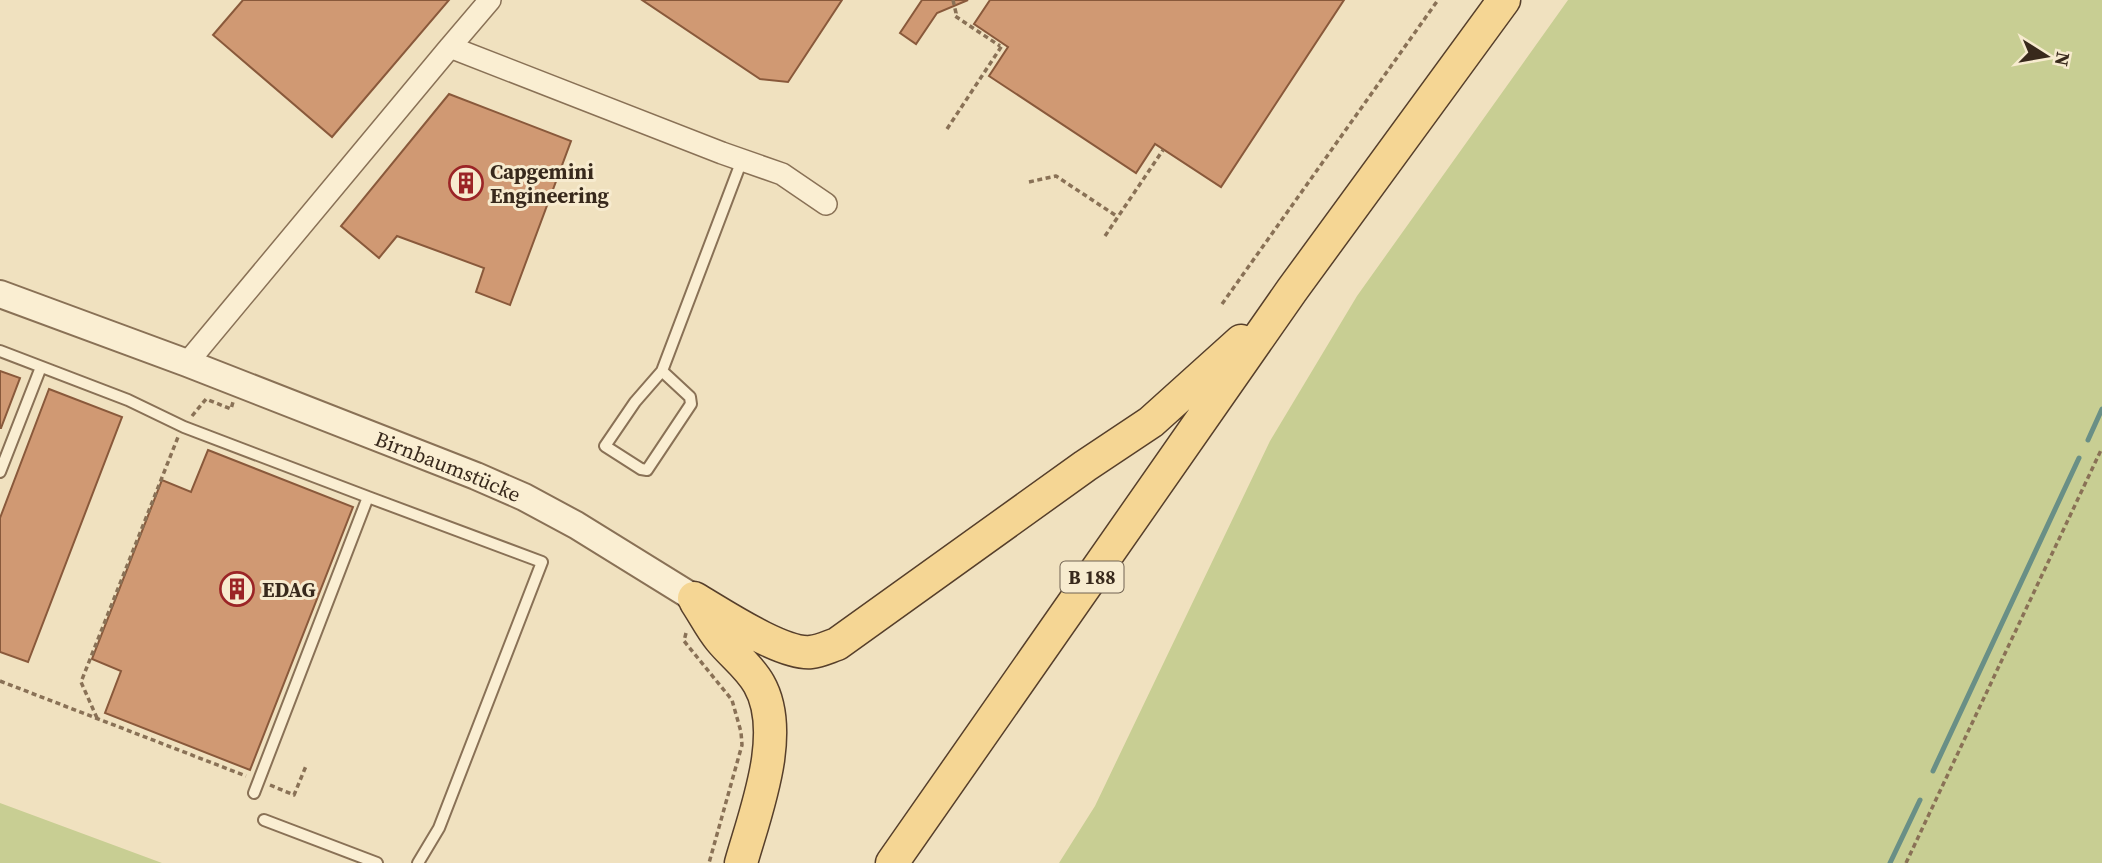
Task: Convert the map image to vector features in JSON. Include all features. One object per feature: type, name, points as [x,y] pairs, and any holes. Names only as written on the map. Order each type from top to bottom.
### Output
[{"type":"main road","name":"B 188","points":[[892,863],[1292,290],[1504,0]]},
{"type":"main road","points":[[694,598],[783,646],[809,653],[836,644],[1084,466],[1151,422],[1235,348],[1292,290]]},
{"type":"main road","points":[[694,598],[719,638],[759,683],[765,699],[771,739],[769,763],[741,863]]},
{"type":"street","points":[[187,363],[490,0]]},
{"type":"street","points":[[450,47],[782,174],[826,204]]},
{"type":"street","name":"Birnbaumstücke","points":[[0,294],[187,363],[524,497],[576,525],[694,598]]},
{"type":"lane","points":[[662,370],[690,397],[691,404],[647,470],[641,469],[605,446],[635,402],[662,370],[742,160]]},
{"type":"lane","points":[[0,351],[128,400],[184,427],[542,562],[439,828],[418,863]]},
{"type":"lane","points":[[0,472],[41,367]]},
{"type":"lane","points":[[254,793],[368,496]]},
{"type":"lane","points":[[264,820],[377,863]]},
{"type":"path","points":[[947,129],[1002,45],[955,16],[953,0]]},
{"type":"path","points":[[1222,304],[1438,0]]},
{"type":"path","points":[[1105,236],[1163,150]]},
{"type":"path","points":[[1028,182],[1056,176],[1118,217]]},
{"type":"path","points":[[97,718],[81,682],[176,440],[206,399],[231,409],[239,384]]},
{"type":"path","points":[[1906,863],[2102,447]]},
{"type":"path","points":[[694,598],[684,641],[732,700],[742,745],[709,863]]},
{"type":"path","points":[[0,681],[294,795],[306,766]]},
{"type":"green space","points":[[1568,0],[2102,0],[2102,863],[1059,863],[1095,806],[1270,441],[1357,296]]},
{"type":"green space","points":[[0,803],[162,863],[0,863]]},
{"type":"building","points":[[243,0],[449,0],[332,137],[213,35]]},
{"type":"building","points":[[642,0],[842,0],[788,82],[760,79]]},
{"type":"building","points":[[922,0],[968,0],[937,13],[916,44],[900,33]]},
{"type":"building","points":[[990,0],[1344,0],[1221,187],[1155,144],[1136,173],[989,76],[1008,47],[974,24]]},
{"type":"building","name":"Capgemini Engineering","points":[[449,94],[571,141],[510,305],[476,292],[484,268],[397,236],[379,258],[341,226]]},
{"type":"building","points":[[0,371],[20,378],[1,428],[0,428]]},
{"type":"building","points":[[49,389],[122,417],[28,662],[0,652],[0,518]]},
{"type":"building","name":"EDAG","points":[[208,450],[353,507],[250,770],[105,713],[121,671],[92,659],[162,480],[191,492]]},
{"type":"waterway","points":[[2088,440],[2102,409]]},
{"type":"waterway","points":[[1933,771],[2079,458]]},
{"type":"waterway","points":[[1890,863],[1920,800]]},
{"type":"place","name":"Capgemini Engineering","points":[[466,183]]},
{"type":"place","name":"EDAG","points":[[237,589]]}]
